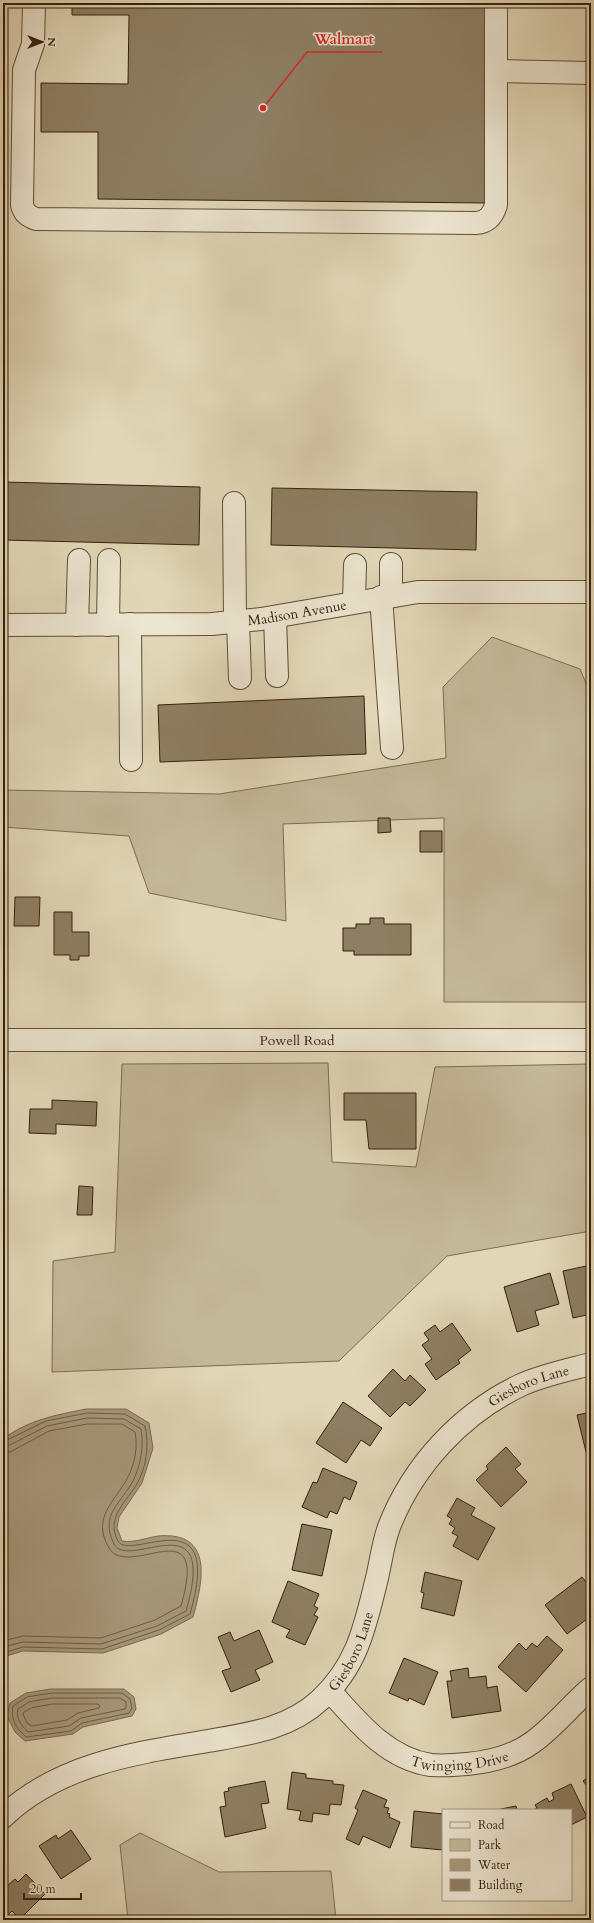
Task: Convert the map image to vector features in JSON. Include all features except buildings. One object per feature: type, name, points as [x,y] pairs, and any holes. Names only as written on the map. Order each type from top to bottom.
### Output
[{"type":"street","points":[[34,3],[33,44],[24,70],[22,205],[26,214],[36,219],[482,223],[490,217],[496,205],[496,3]]},
{"type":"street","points":[[496,71],[591,73]]},
{"type":"street","points":[[234,503],[240,678]]},
{"type":"street","points":[[78,625],[79,560]]},
{"type":"street","points":[[108,560],[108,625]]},
{"type":"street","points":[[391,564],[386,596],[392,748]]},
{"type":"street","points":[[354,602],[355,565]]},
{"type":"street","name":"Madison Avenue","points":[[3,625],[108,625],[237,622],[275,617],[386,596],[418,592],[591,592]]},
{"type":"street","points":[[275,617],[277,676]]},
{"type":"street","points":[[130,624],[131,760]]},
{"type":"street","name":"Powell Road","points":[[3,1040],[591,1040]]},
{"type":"street","name":"Giesboro Lane","points":[[3,1817],[17,1804],[36,1792],[94,1764],[136,1753],[257,1733],[282,1725],[304,1713],[330,1690],[344,1673],[361,1640],[389,1528],[398,1507],[422,1467],[455,1430],[476,1412],[499,1397],[523,1384],[591,1364]]},
{"type":"street","name":"Twinging Drive","points":[[330,1690],[365,1730],[383,1744],[412,1761],[431,1765],[455,1765],[491,1761],[515,1753],[535,1741],[591,1688]]},
{"type":"green space","points":[[492,637],[580,669],[591,695],[591,1002],[444,1002],[444,818],[283,824],[286,921],[149,893],[129,836],[3,827],[3,790],[219,794],[446,758],[443,687]]},
{"type":"green space","points":[[328,1063],[332,1162],[416,1167],[435,1067],[591,1064],[591,1231],[447,1256],[339,1361],[52,1372],[53,1261],[115,1252],[122,1064]]},
{"type":"green space","points":[[140,1833],[219,1872],[331,1871],[336,1920],[128,1920],[120,1845]]},
{"type":"water","points":[[86,1409],[126,1409],[149,1423],[153,1448],[142,1483],[119,1517],[117,1528],[122,1541],[136,1541],[158,1536],[176,1537],[188,1541],[196,1550],[200,1561],[201,1574],[200,1588],[193,1617],[161,1634],[103,1653],[23,1651],[3,1657],[3,1439],[22,1427],[43,1419]]},
{"type":"water","points":[[51,1689],[124,1689],[134,1697],[136,1709],[132,1716],[83,1727],[73,1734],[25,1741],[15,1732],[7,1716],[10,1703],[26,1693]]},
{"type":"place","name":"Walmart","points":[[263,108]]}]
